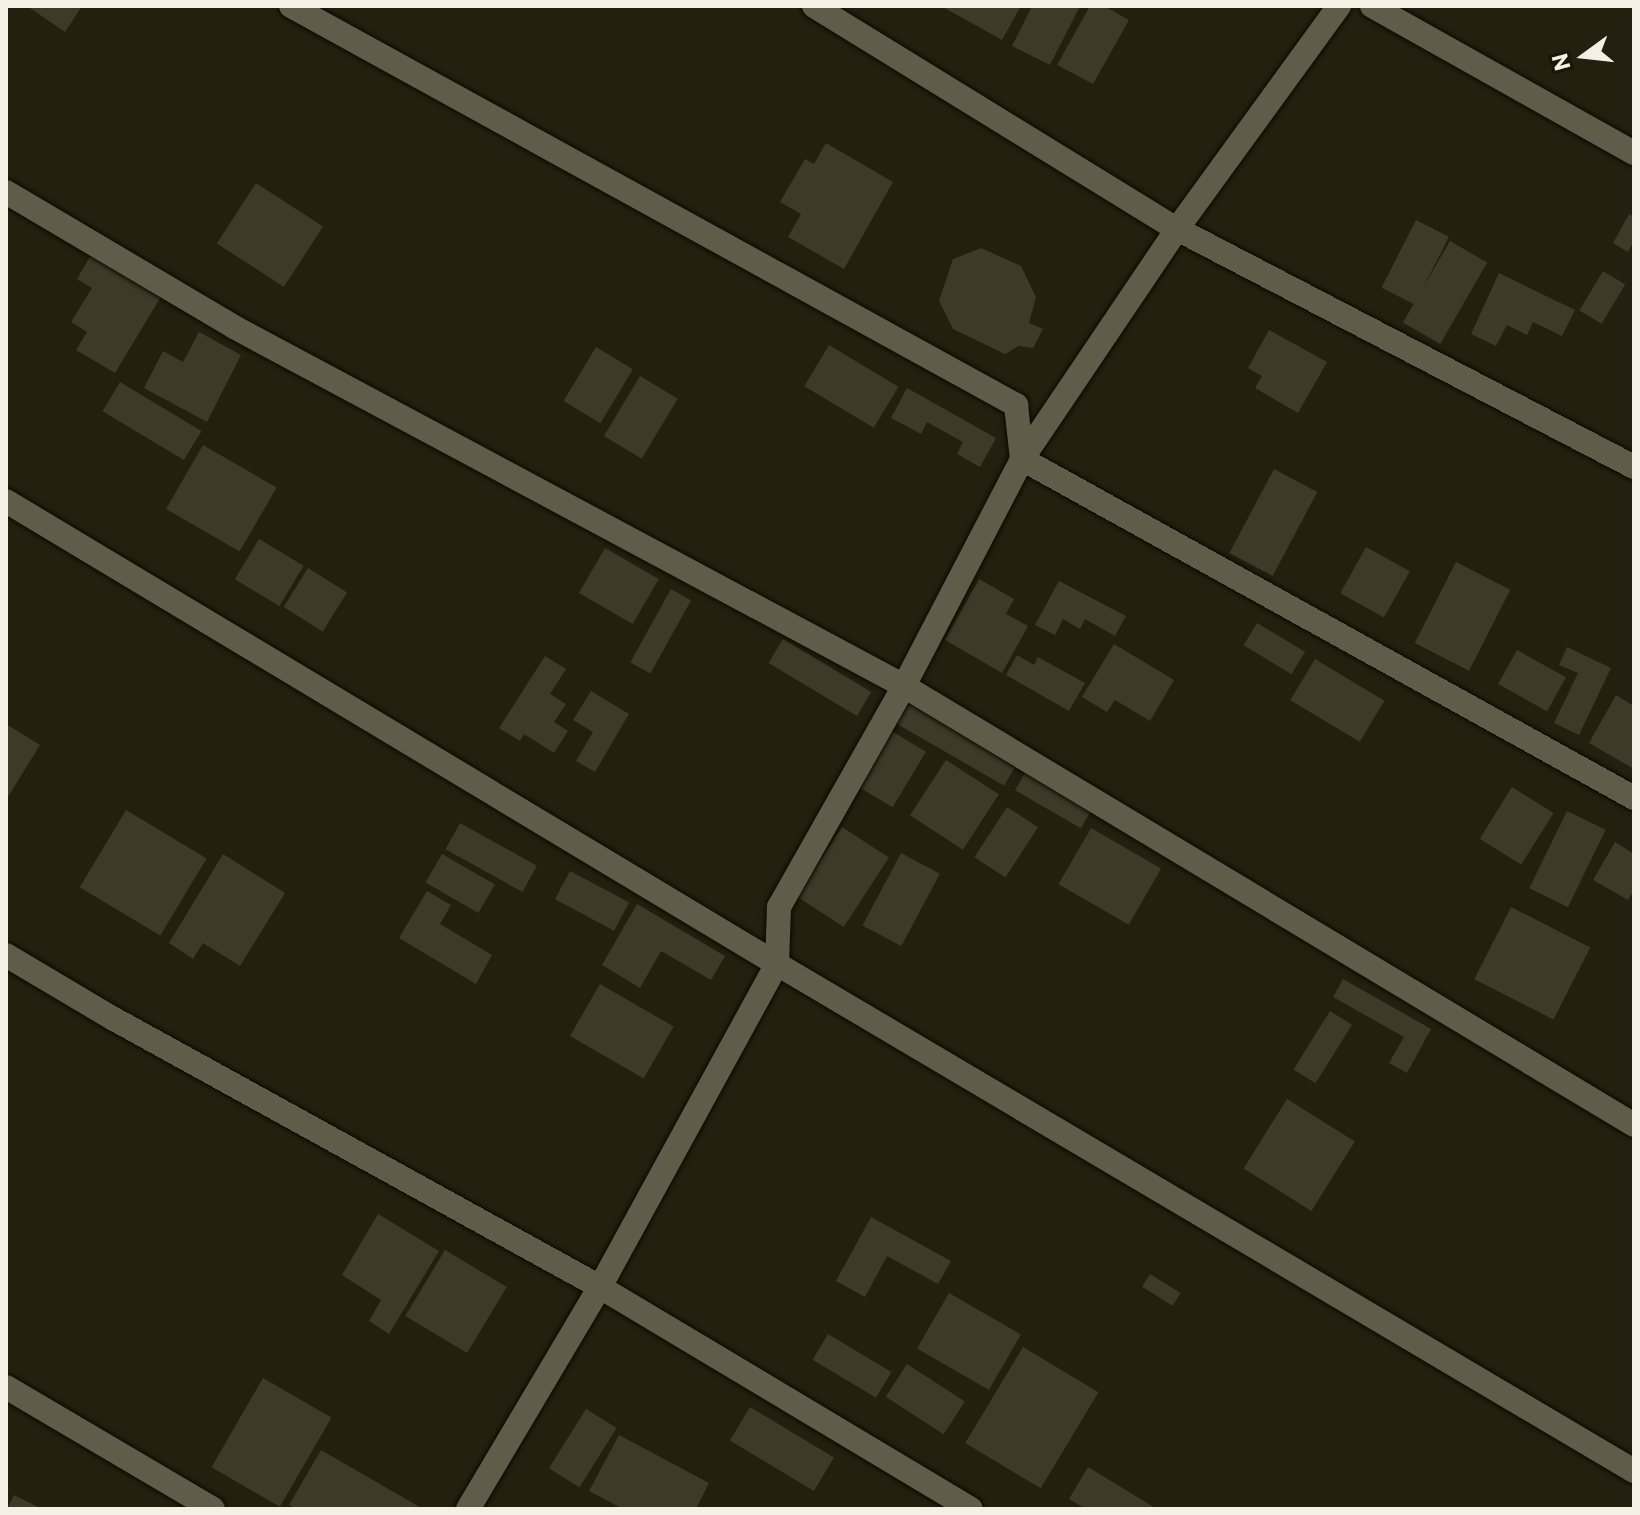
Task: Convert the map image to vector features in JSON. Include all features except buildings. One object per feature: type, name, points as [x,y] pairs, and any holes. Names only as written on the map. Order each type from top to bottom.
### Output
[{"type":"street","points":[[291,6],[1016,405],[1022,459]]},
{"type":"street","points":[[814,6],[1177,229],[1634,467]]},
{"type":"street","points":[[468,1509],[600,1287],[777,964],[779,907],[904,686],[1022,459],[1177,229],[1339,6]]},
{"type":"street","points":[[1372,6],[1634,153]]},
{"type":"street","points":[[6,192],[234,327],[904,686],[1634,1125]]},
{"type":"street","points":[[1022,459],[1634,798]]},
{"type":"street","points":[[6,501],[777,964],[1634,1471]]},
{"type":"street","points":[[6,955],[114,1019],[600,1287],[971,1509]]},
{"type":"street","points":[[6,1387],[213,1509]]}]
